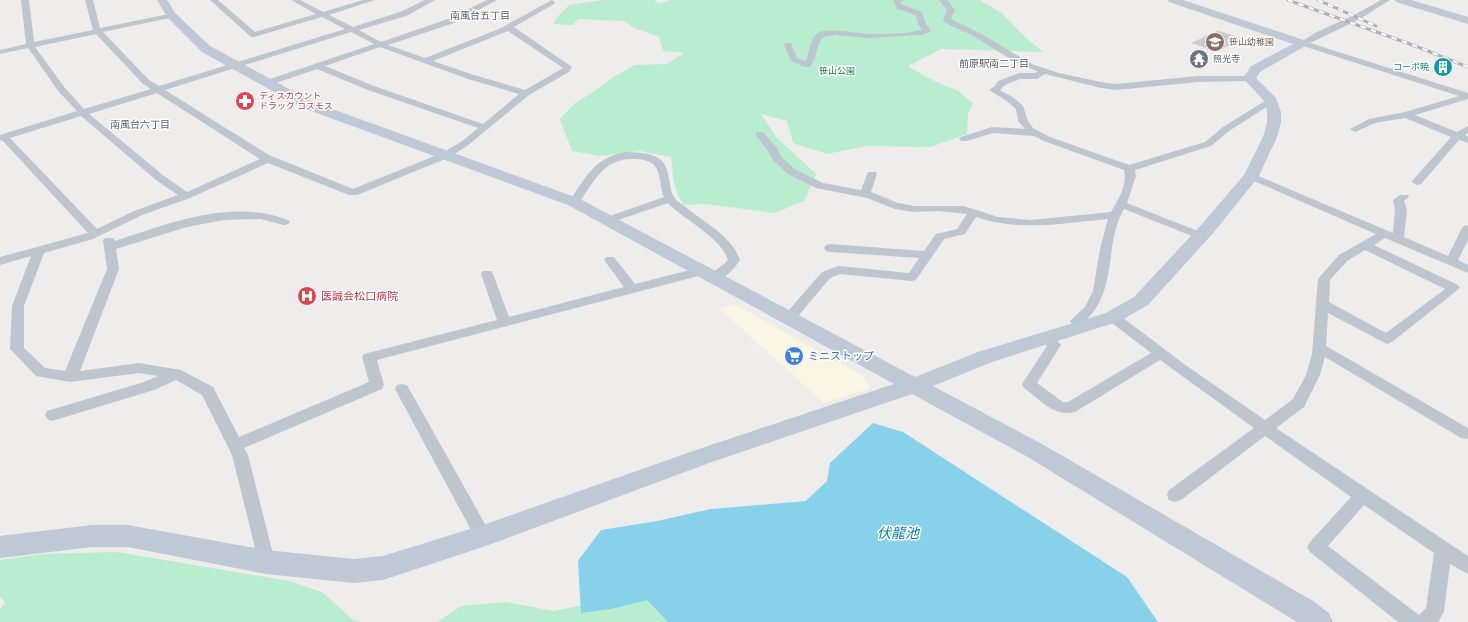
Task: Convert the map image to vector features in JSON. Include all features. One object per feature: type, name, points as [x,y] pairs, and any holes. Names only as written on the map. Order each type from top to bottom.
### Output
[{"type":"street","points":[[25,0],[30,45],[62,90],[83,113],[160,178],[186,196]]},
{"type":"street","points":[[89,0],[97,30],[146,82],[269,158],[353,193],[446,155],[464,144],[526,93],[566,70],[568,67],[508,27]]},
{"type":"street","points":[[214,0],[254,35],[369,0]]},
{"type":"street","points":[[295,0],[381,46],[471,77],[526,93]]},
{"type":"street","points":[[96,234],[2,138],[350,29],[403,14],[431,0]]},
{"type":"street","points":[[267,83],[381,46],[451,21],[493,0]]},
{"type":"street","points":[[424,61],[477,42],[508,27],[552,2],[539,0]]},
{"type":"street","points":[[788,45],[794,59],[807,65],[814,56],[813,46],[820,35],[835,33],[870,36],[922,33],[927,31],[922,24],[919,14],[900,6],[896,2],[900,0]]},
{"type":"street","points":[[0,547],[92,536],[128,536],[266,562],[354,571],[383,568],[483,536],[704,456],[914,385],[986,358],[1113,317],[1141,301],[1201,236],[1251,176],[1270,137],[1274,123],[1274,112],[1271,101],[1249,78],[1198,79],[1116,87],[1077,80],[1043,71],[1012,57],[977,35],[947,20],[951,10],[943,0]]},
{"type":"street","points":[[1173,0],[1468,96],[1406,115],[1372,121],[1355,129]]},
{"type":"street","points":[[1249,78],[1255,69],[1318,35],[1352,20],[1386,0]]},
{"type":"street","points":[[1400,0],[1468,21]]},
{"type":"street","points":[[0,52],[97,30],[166,8],[206,49],[308,105],[574,202],[608,220],[1034,450],[1302,610],[1319,622]]},
{"type":"street","points":[[318,66],[371,88],[484,127]]},
{"type":"street","points":[[1043,71],[1037,76],[1019,76],[1001,83],[999,88],[993,90],[1011,100],[1020,108],[1023,121],[1034,133],[1076,150],[1129,168],[1208,144],[1226,129],[1271,101]]},
{"type":"street","points":[[1406,115],[1468,140]]},
{"type":"street","points":[[1417,182],[1457,136],[1468,129]]},
{"type":"street","points":[[964,139],[992,130],[1034,133]]},
{"type":"street","points":[[760,134],[773,150],[777,158],[792,172],[820,186],[865,195],[896,206],[914,209],[954,209],[974,212],[997,220],[1031,223],[1114,215]]},
{"type":"street","points":[[235,445],[377,385],[369,358],[632,289],[708,274],[732,264],[733,258],[731,250],[670,200],[662,170],[657,163],[645,157],[630,156],[606,160],[598,168],[584,190],[574,202]]},
{"type":"street","points":[[0,261],[89,237],[138,213],[186,196],[269,158]]},
{"type":"street","points":[[1083,327],[1077,321],[1090,309],[1099,291],[1106,249],[1114,215],[1121,204],[1131,176],[1129,168]]},
{"type":"street","points":[[865,195],[872,174]]},
{"type":"street","points":[[1251,176],[1468,269]]},
{"type":"street","points":[[1398,239],[1401,210],[1398,200],[1404,197]]},
{"type":"street","points":[[608,220],[670,200]]},
{"type":"street","points":[[1121,204],[1201,236]]},
{"type":"street","points":[[788,318],[826,275],[839,270],[912,277],[940,236],[961,232],[974,212]]},
{"type":"street","points":[[110,247],[156,232],[202,220],[258,216],[284,222]]},
{"type":"street","points":[[70,377],[113,269],[108,228]]},
{"type":"street","points":[[1451,262],[1468,228]]},
{"type":"street","points":[[1175,495],[1299,403],[1313,375],[1320,354],[1324,279],[1343,258],[1385,233]]},
{"type":"street","points":[[1322,304],[1387,339],[1454,288],[1365,245]]},
{"type":"street","points":[[830,248],[928,255]]},
{"type":"street","points":[[39,251],[18,306],[17,349],[41,372],[70,377],[139,368],[176,374],[208,391],[240,455],[266,562]]},
{"type":"street","points":[[610,260],[632,289]]},
{"type":"street","points":[[487,274],[504,322]]},
{"type":"street","points":[[1113,317],[1160,354],[1362,496],[1468,566]]},
{"type":"street","points":[[1047,338],[1054,345],[1029,384],[1059,407],[1070,408],[1160,354]]},
{"type":"street","points":[[1320,348],[1466,434]]},
{"type":"street","points":[[52,415],[149,386],[176,374]]},
{"type":"street","points":[[402,389],[483,536]]},
{"type":"street","points":[[1362,496],[1316,547],[1413,622]]},
{"type":"street","points":[[1425,622],[1435,612],[1443,550]]},
{"type":"shaded area","points":[[734,304],[863,376],[870,388],[824,403],[720,309]]},
{"type":"green space","name":"笹山公園","points":[[604,0],[654,0],[659,4],[670,0],[980,0],[1002,13],[1025,37],[1043,52],[941,49],[908,66],[930,79],[958,91],[973,103],[968,114],[967,134],[931,147],[866,146],[827,154],[793,143],[787,121],[761,114],[777,138],[816,174],[804,201],[775,213],[705,204],[684,205],[676,188],[671,157],[640,151],[600,156],[572,151],[560,119],[575,103],[595,91],[612,78],[635,65],[667,64],[684,53],[663,51],[659,37],[634,28],[625,21],[578,19],[573,25],[553,24],[558,16],[569,5]]},
{"type":"green space","points":[[118,552],[289,581],[322,592],[352,619],[359,622],[0,622],[0,609],[5,603],[0,597],[0,560],[42,554]]},
{"type":"green space","points":[[646,593],[682,622],[437,622],[461,606],[507,602],[553,611]]},
{"type":"water","name":"伏龍池","points":[[873,423],[903,432],[1127,577],[1158,622],[668,622],[647,600],[611,609],[581,613],[578,561],[601,530],[657,521],[711,509],[806,501],[827,481],[830,463]]},
{"type":"building","name":"笹山幼稚園","points":[[1218,31],[1243,39],[1216,51],[1192,43]]},
{"type":"railway","points":[[1288,0],[1418,47],[1468,67]]},
{"type":"railway","points":[[1318,0],[1376,26]]},
{"type":"place","name":"笹山幼稚園","points":[[1215,42]]},
{"type":"place","name":"照光寺","points":[[1199,59]]},
{"type":"place","name":"コーポ暁","points":[[1443,67]]},
{"type":"place","name":"ディスカウント ドラッグ コスモス","points":[[245,101]]},
{"type":"place","name":"医誠会松口病院","points":[[307,296]]},
{"type":"place","name":"ミニストップ","points":[[794,356]]},
{"type":"district","name":"南風台五丁目","points":[[480,16]]},
{"type":"district","name":"前原駅南二丁目","points":[[994,64]]},
{"type":"district","name":"南風台六丁目","points":[[140,125]]}]
